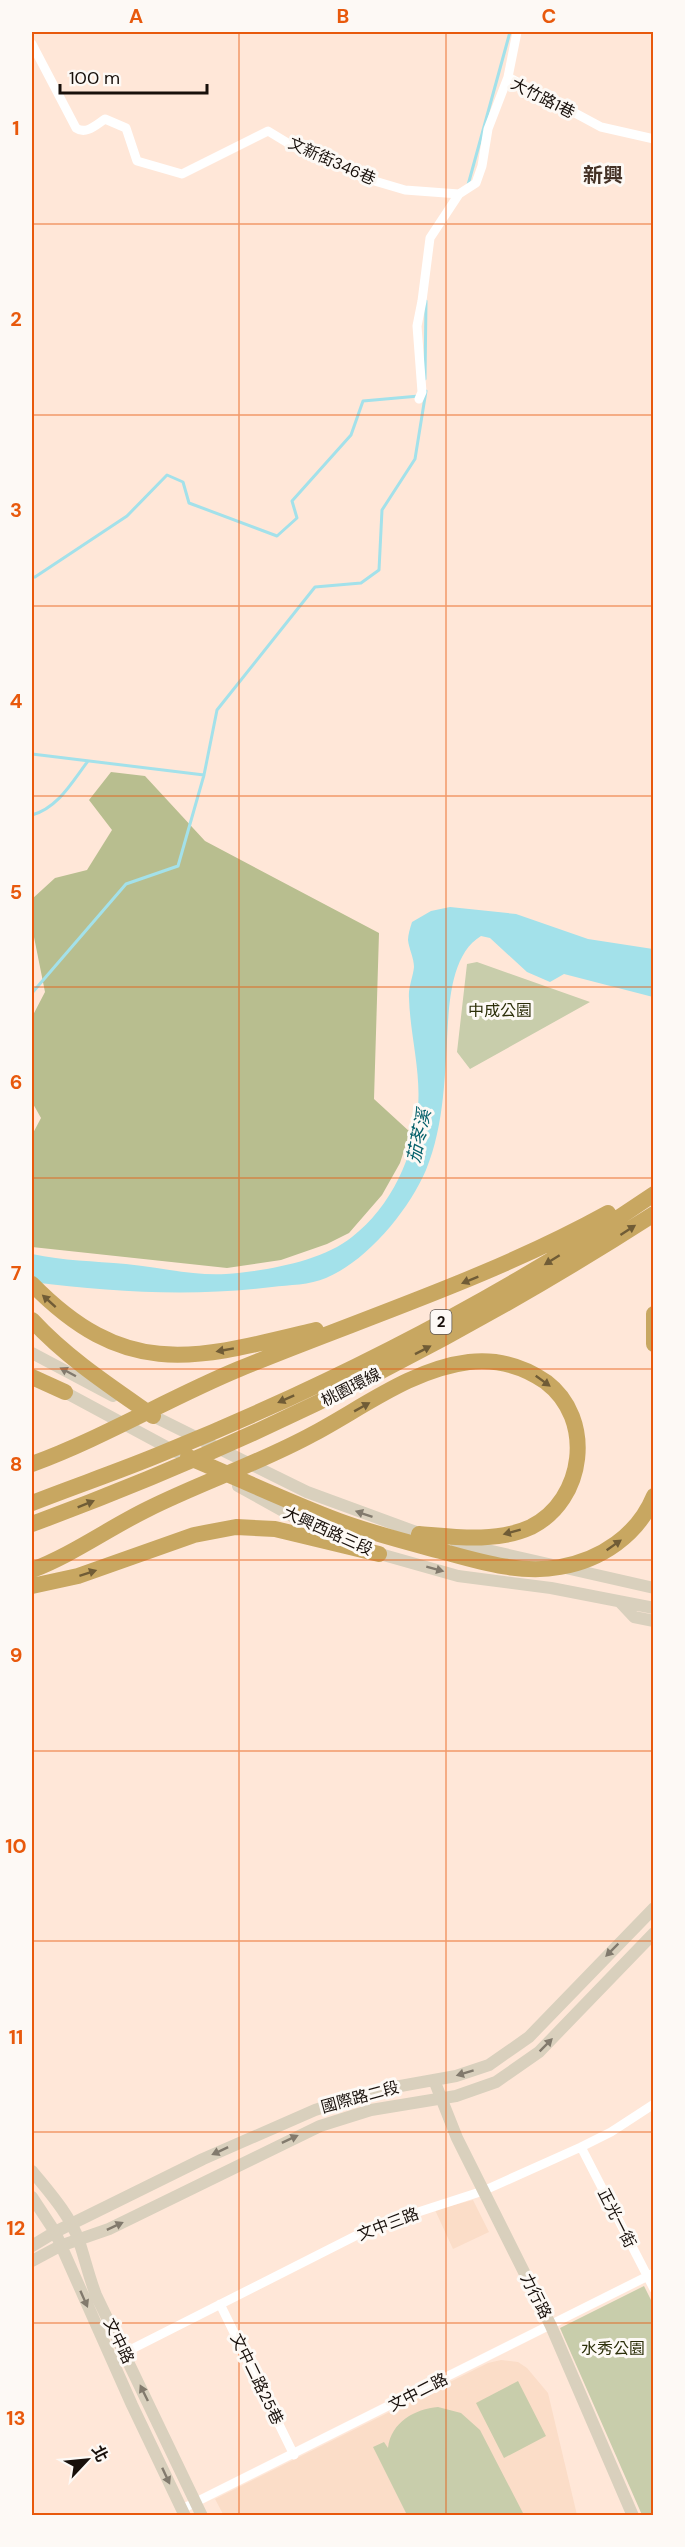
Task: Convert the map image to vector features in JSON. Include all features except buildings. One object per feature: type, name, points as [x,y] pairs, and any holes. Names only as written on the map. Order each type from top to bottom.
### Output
[{"type":"highway","points":[[32,1464],[211,1382],[423,1298],[560,1239],[654,1187]]},
{"type":"highway","name":"桃園環線","points":[[32,1524],[175,1457],[218,1430],[433,1327],[534,1270],[654,1194]]},
{"type":"highway","name":"桃園環線","points":[[32,1503],[175,1457],[239,1440],[443,1340],[654,1214]]},
{"type":"highway","points":[[32,1284],[63,1313],[103,1339],[121,1346],[159,1354],[205,1353],[339,1324],[423,1298]]},
{"type":"highway","points":[[654,1314],[654,1344]]},
{"type":"highway","points":[[32,1320],[54,1344],[88,1371],[157,1418]]},
{"type":"highway","points":[[32,1570],[170,1499],[311,1435],[403,1384],[452,1365],[479,1362],[505,1364],[536,1375],[552,1387],[569,1413],[578,1446],[576,1468],[571,1484],[561,1502],[531,1526],[513,1533],[490,1538],[418,1539]]},
{"type":"highway","points":[[32,1376],[65,1392]]},
{"type":"highway","points":[[175,1457],[340,1521],[418,1539],[496,1565],[539,1569],[559,1568],[596,1556],[621,1541],[642,1518],[654,1496]]},
{"type":"highway","points":[[32,1586],[78,1576],[194,1535],[236,1527],[275,1529],[379,1554]]},
{"type":"street","points":[[508,77],[517,32]]},
{"type":"street","name":"文新街346巷","points":[[32,44],[76,128],[80,131],[87,130],[105,119],[126,128],[137,160],[182,174],[268,131],[296,148],[343,164],[361,177],[405,190],[464,191]]},
{"type":"street","name":"大竹路1巷","points":[[420,396],[417,326],[429,241],[464,191],[476,183],[482,166],[488,129],[508,77],[601,127],[654,139]]},
{"type":"street","name":"大興西路三段","points":[[32,1353],[307,1492],[418,1539],[654,1588]]},
{"type":"street","name":"大興西路三段","points":[[65,1392],[175,1457],[292,1516],[379,1554],[458,1576],[551,1588],[654,1608]]},
{"type":"street","points":[[619,1601],[634,1617],[654,1621]]},
{"type":"street","name":"國際路二段","points":[[32,2246],[55,2232],[203,2159],[315,2110],[378,2090],[456,2076],[489,2065],[529,2037],[654,1908]]},
{"type":"street","name":"國際路二段","points":[[32,2260],[60,2246],[109,2229],[320,2126],[371,2110],[440,2098],[485,2087],[539,2052],[654,1933]]},
{"type":"street","name":"力行路","points":[[434,2080],[483,2191],[551,2326],[633,2516]]},
{"type":"street","name":"文中三路","points":[[124,2353],[375,2226],[483,2191],[611,2132],[654,2104]]},
{"type":"street","name":"正光一街","points":[[581,2147],[650,2275],[654,2289]]},
{"type":"street","name":"文中路","points":[[32,2171],[54,2197],[79,2240],[84,2263],[96,2295],[202,2516]]},
{"type":"street","name":"文中路","points":[[32,2197],[55,2232],[184,2512]]},
{"type":"street","name":"文中二路","points":[[184,2512],[196,2503],[650,2275]]},
{"type":"street","name":"文中二路25巷","points":[[220,2304],[294,2455]]},
{"type":"shaded area","points":[[473,2200],[489,2232],[453,2249],[435,2210]]},
{"type":"shaded area","points":[[501,2360],[518,2362],[527,2368],[548,2393],[577,2515],[224,2516],[215,2499],[488,2363]]},
{"type":"green space","points":[[111,772],[145,776],[205,841],[379,933],[374,1099],[410,1132],[400,1163],[382,1195],[349,1233],[327,1244],[281,1260],[227,1268],[32,1247],[32,1135],[41,1118],[32,1102],[32,1017],[45,992],[32,927],[32,899],[55,878],[87,870],[112,830],[89,800]]},
{"type":"green space","name":"中成公園","points":[[477,962],[590,1002],[470,1069],[457,1052],[467,964]]},
{"type":"green space","name":"水秀公園","points":[[644,2286],[654,2306],[653,2515],[642,2515],[560,2328]]},
{"type":"green space","points":[[518,2381],[546,2436],[504,2458],[476,2403]]},
{"type":"green space","points":[[438,2407],[461,2413],[480,2430],[524,2515],[407,2515],[373,2447],[384,2442],[388,2448],[394,2431],[406,2418],[429,2408]]},
{"type":"water","name":"茄苳溪","points":[[450,907],[516,914],[588,939],[653,949],[653,997],[564,974],[550,982],[527,972],[490,938],[481,936],[465,952],[455,974],[449,1011],[441,1116],[426,1170],[398,1217],[357,1260],[326,1278],[313,1282],[242,1290],[152,1292],[32,1282],[32,1254],[189,1273],[226,1274],[274,1268],[309,1259],[339,1246],[366,1225],[378,1211],[398,1179],[412,1143],[416,1125],[419,1093],[409,998],[414,967],[408,940],[410,929],[412,922],[431,911]]},
{"type":"waterway","points":[[468,185],[510,32]]},
{"type":"waterway","points":[[425,379],[426,301]]},
{"type":"waterway","points":[[32,754],[204,775],[217,710],[315,587],[361,583],[379,570],[382,510],[415,459],[426,391]]},
{"type":"waterway","points":[[32,577],[127,516],[167,475],[183,482],[189,503],[277,536],[297,518],[292,501],[351,435],[363,401],[419,396]]},
{"type":"waterway","points":[[32,815],[41,812],[57,800],[88,761]]},
{"type":"waterway","points":[[32,993],[126,884],[178,866],[204,775]]},
{"type":"district","name":"新興","points":[[603,175]]}]
